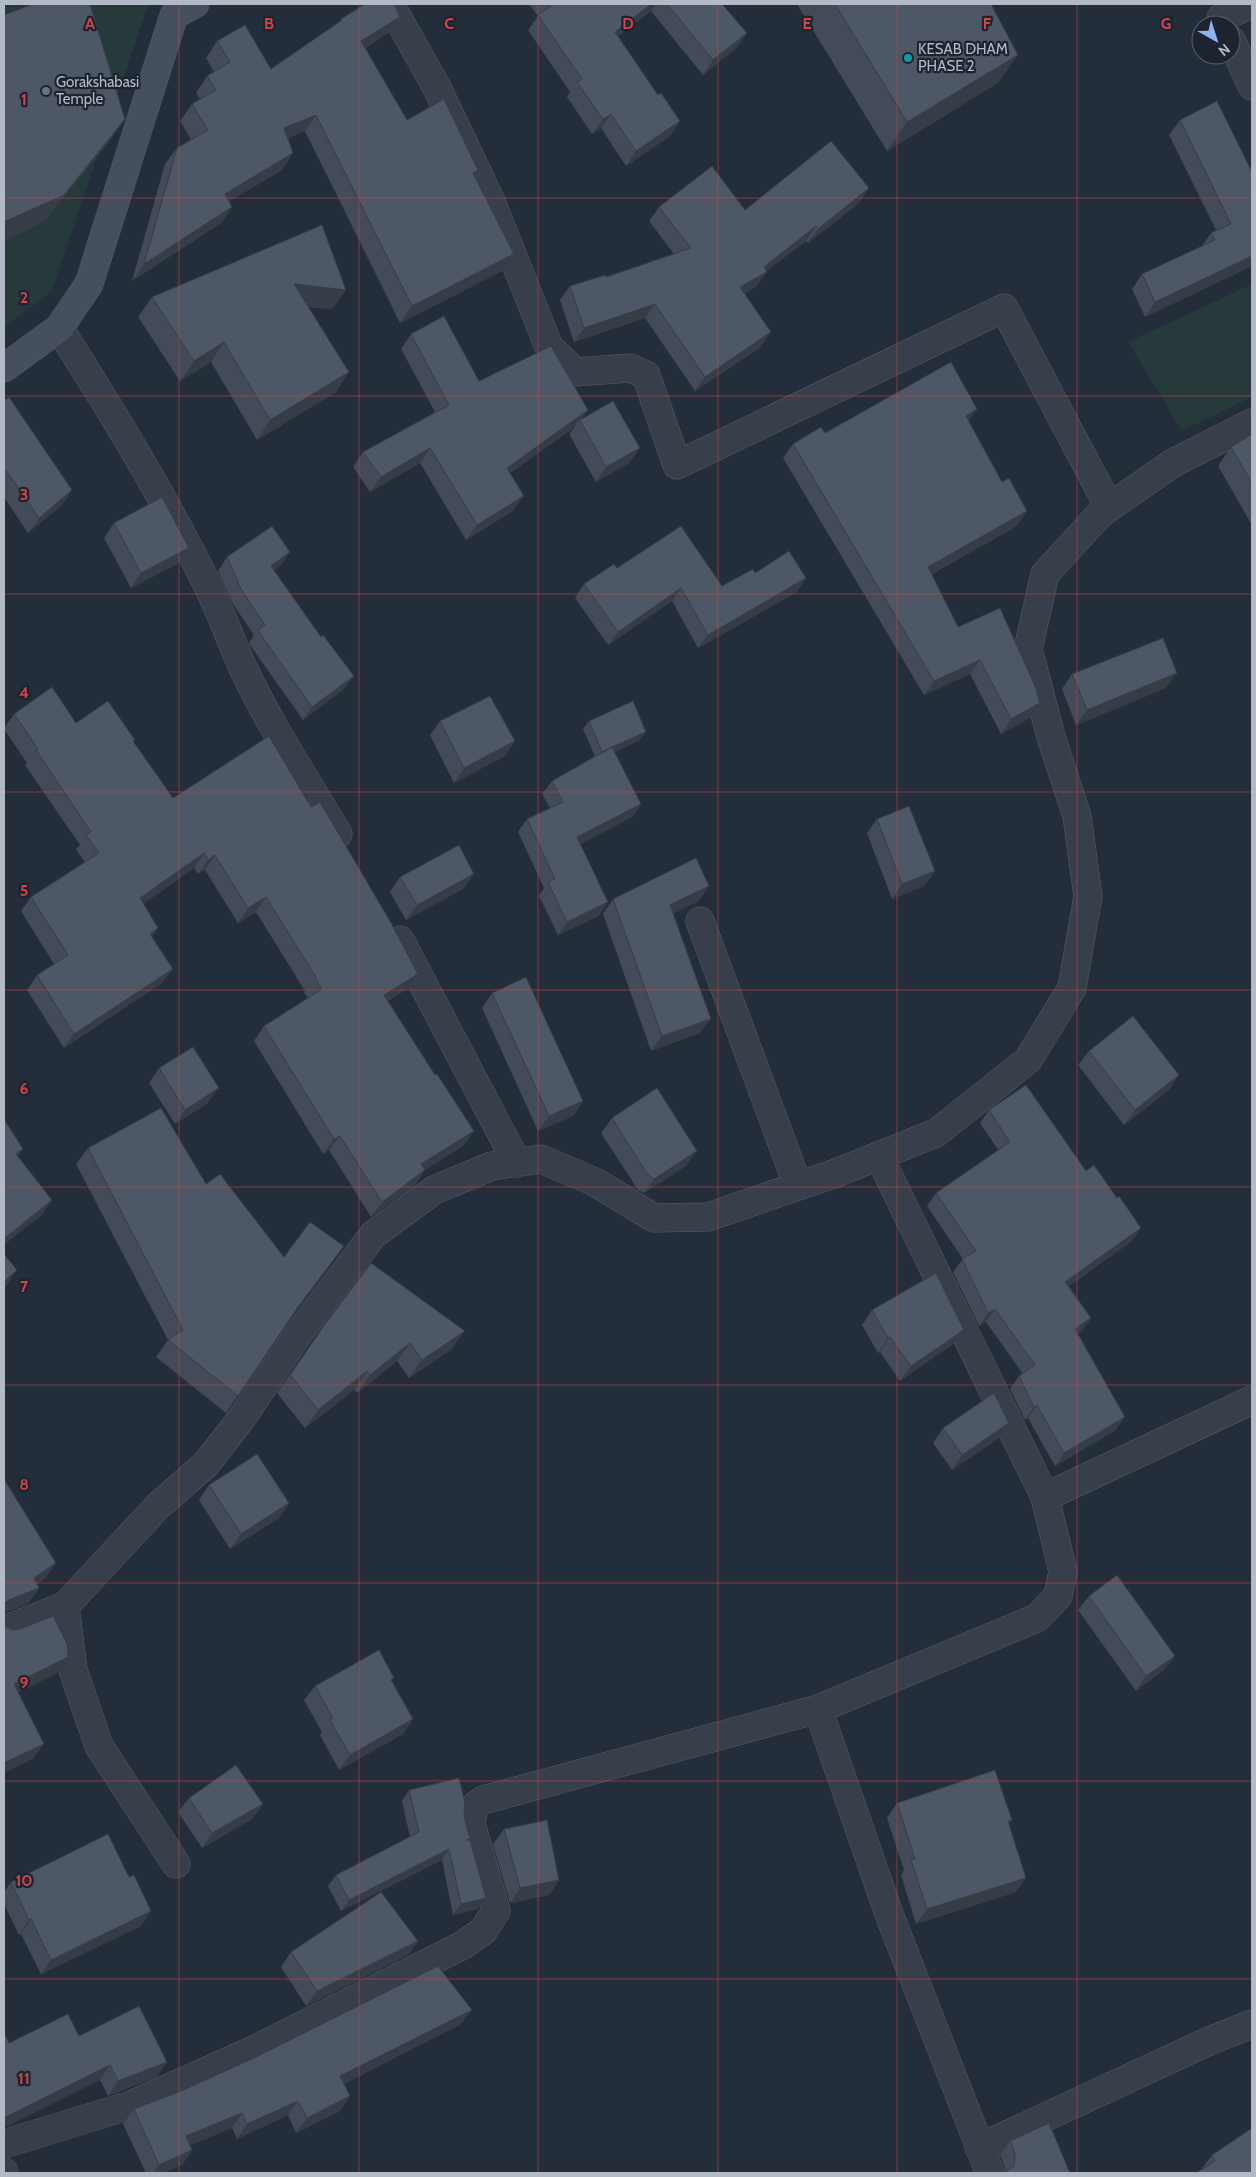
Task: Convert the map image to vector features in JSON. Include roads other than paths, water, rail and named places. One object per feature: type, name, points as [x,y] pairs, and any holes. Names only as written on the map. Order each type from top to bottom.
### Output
[{"type":"street","points":[[4,368],[59,328],[89,284],[174,15],[195,4]]},
{"type":"street","points":[[390,4],[436,86],[490,199],[549,347],[575,372],[630,368],[646,375],[677,465],[1004,308],[1108,507]]},
{"type":"street","points":[[1234,15],[1252,4]]},
{"type":"street","points":[[1241,62],[1252,86]]},
{"type":"street","points":[[59,328],[118,421],[166,505],[206,581],[244,671],[353,860]]},
{"type":"street","points":[[4,1630],[64,1606],[158,1506],[206,1464],[241,1419],[299,1333],[373,1235],[434,1190],[492,1166],[541,1160],[596,1182],[654,1218],[708,1217],[798,1186],[936,1134],[1028,1060],[1072,988],[1088,896],[1077,816],[1052,740],[1028,649],[1045,574],[1108,507],[1173,463],[1252,424]]},
{"type":"street","points":[[388,920],[517,1163]]},
{"type":"street","points":[[700,920],[798,1186]]},
{"type":"street","points":[[4,2144],[130,2105],[256,2049],[470,1940],[483,1930],[496,1911],[471,1823],[474,1807],[483,1800],[818,1709],[1037,1618],[1058,1596],[1064,1572],[1045,1497],[879,1156]]},
{"type":"street","points":[[1045,1497],[1252,1400]]},
{"type":"street","points":[[64,1606],[73,1670],[99,1746],[176,1864]]},
{"type":"street","points":[[818,1709],[889,1914],[990,2173]]},
{"type":"street","points":[[979,2148],[1210,2041],[1252,2024]]},
{"type":"place","name":"KESAB DHAM PHASE 2","points":[[908,58]]},
{"type":"place","name":"Gorakshabasi Temple","points":[[46,91]]}]
